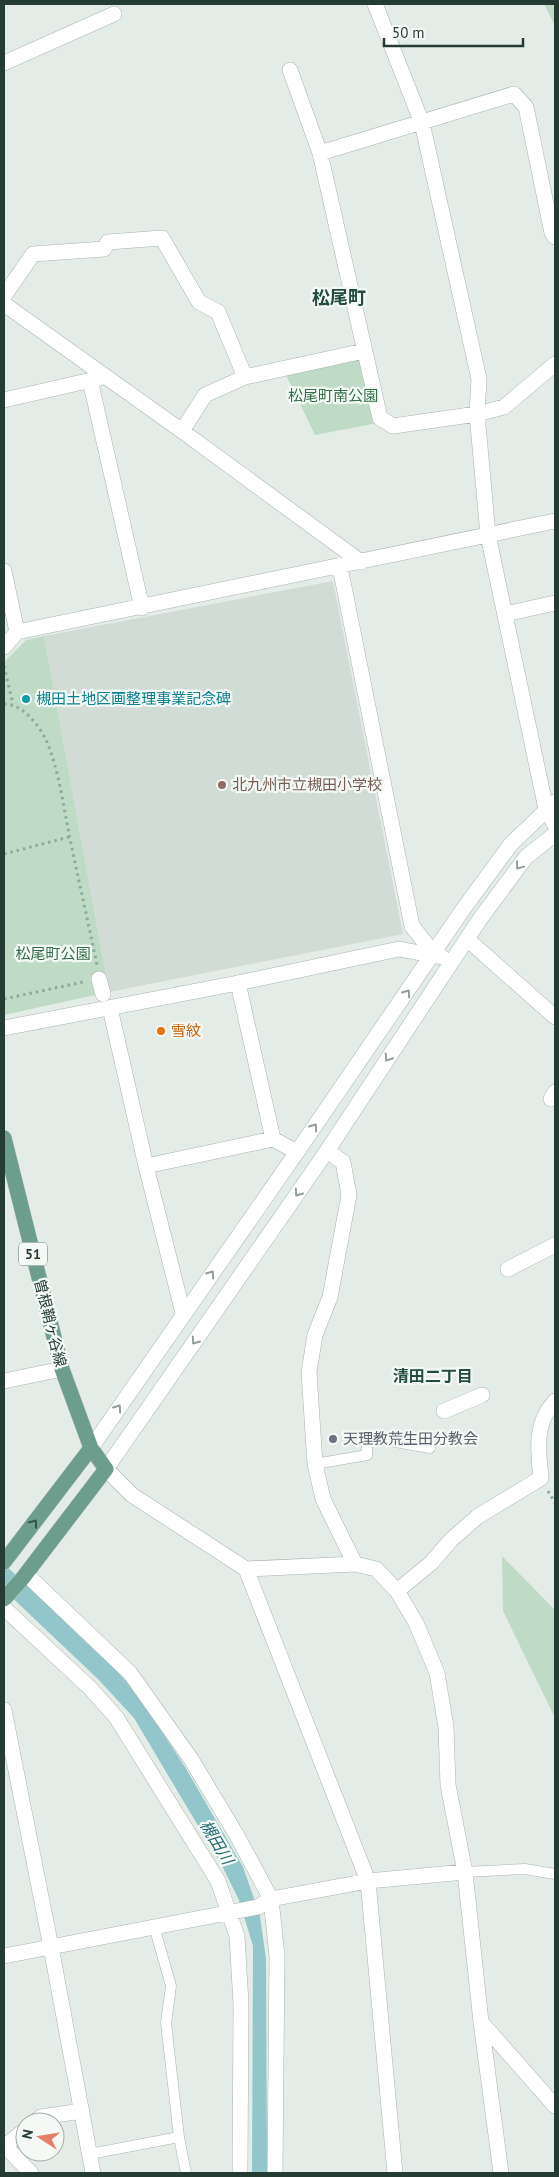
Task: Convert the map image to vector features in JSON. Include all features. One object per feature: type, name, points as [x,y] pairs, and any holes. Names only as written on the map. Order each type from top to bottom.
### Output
[{"type":"main road","name":"曽根鞘ヶ谷線","points":[[4,1138],[62,1369],[90,1448],[106,1470]]},
{"type":"main road","points":[[5,1558],[90,1448]]},
{"type":"main road","points":[[4,1599],[106,1470]]},
{"type":"street","points":[[375,4],[422,123],[479,380],[477,414],[488,535],[504,614],[555,825]]},
{"type":"street","points":[[4,63],[114,14]]},
{"type":"street","points":[[290,70],[320,153],[380,418],[393,426],[477,414],[504,407],[555,364]]},
{"type":"street","points":[[320,153],[514,94],[526,107],[552,233],[555,237]]},
{"type":"street","points":[[4,296],[33,254],[104,249],[108,242],[162,238],[199,302],[218,312],[245,376]]},
{"type":"street","points":[[4,304],[361,562]]},
{"type":"street","points":[[182,431],[205,395],[245,376],[364,350]]},
{"type":"street","points":[[4,400],[106,376]]},
{"type":"street","points":[[90,380],[142,608]]},
{"type":"street","points":[[4,647],[17,632],[142,608],[555,522]]},
{"type":"street","points":[[340,567],[412,926],[434,954]]},
{"type":"street","points":[[4,571],[17,632]]},
{"type":"street","points":[[504,614],[555,603]]},
{"type":"street","points":[[90,1448],[511,844],[551,806]]},
{"type":"street","points":[[501,2173],[481,2022],[465,1872],[448,1784],[446,1727],[437,1673],[416,1623],[397,1591],[376,1570],[355,1564],[246,1569],[132,1495],[106,1470],[327,1151],[467,939],[526,857],[555,834]]},
{"type":"street","points":[[467,939],[555,1016]]},
{"type":"street","points":[[4,1028],[238,983],[399,949],[434,954],[453,960]]},
{"type":"street","points":[[99,978],[103,994]]},
{"type":"street","points":[[238,983],[274,1139]]},
{"type":"street","points":[[110,1008],[146,1166],[183,1313]]},
{"type":"street","points":[[146,1166],[274,1139],[297,1152]]},
{"type":"street","points":[[327,1151],[343,1162],[349,1195],[330,1297],[315,1335],[309,1372],[315,1464],[324,1498],[355,1564]]},
{"type":"street","points":[[508,1269],[555,1245]]},
{"type":"street","points":[[4,1381],[62,1369]]},
{"type":"street","points":[[444,1411],[482,1395]]},
{"type":"street","points":[[397,1591],[431,1563],[451,1540],[476,1517],[541,1478],[538,1430],[546,1411],[555,1401]]},
{"type":"street","points":[[246,1569],[368,1881],[395,2173]]},
{"type":"street","points":[[24,1576],[130,1672],[191,1759],[236,1834],[265,1903],[277,1956],[275,2173]]},
{"type":"street","points":[[4,1608],[90,1688],[116,1717],[218,1881],[232,1911],[237,1936],[241,2004],[240,2173]]},
{"type":"street","points":[[4,1710],[93,2173]]},
{"type":"street","points":[[4,1956],[232,1911],[368,1881],[465,1872]]},
{"type":"street","points":[[481,2022],[555,2106]]},
{"type":"street","points":[[65,2113],[82,2111]]},
{"type":"street","points":[[15,2137],[4,2145],[31,2173]]},
{"type":"lane","points":[[315,1464],[367,1455],[367,1437],[430,1448]]},
{"type":"lane","points":[[465,1872],[525,1868],[555,1874]]},
{"type":"lane","points":[[154,1926],[171,1986],[166,2022],[186,2173]]},
{"type":"lane","points":[[90,2154],[180,2138]]},
{"type":"path","points":[[4,666],[13,704]]},
{"type":"path","points":[[4,704],[13,704],[25,712],[35,722],[47,742],[57,776],[99,978],[4,999]]},
{"type":"path","points":[[4,854],[69,837]]},
{"type":"shaded area","name":"北九州市立槻田小学校","points":[[333,581],[403,934],[109,992],[44,636]]},
{"type":"green space","points":[[544,4],[555,4],[555,26]]},
{"type":"green space","name":"松尾町南公園","points":[[359,357],[373,424],[315,435],[284,371]]},
{"type":"green space","name":"松尾町公園","points":[[44,636],[109,992],[4,1015],[4,662],[26,640]]},
{"type":"green space","points":[[502,1556],[555,1610],[555,1718],[503,1611]]},
{"type":"water","name":"槻田川","points":[[4,1564],[100,1653],[136,1692],[185,1767],[243,1867],[260,1916],[266,1959],[267,2173],[252,2173],[253,1946],[239,1900],[222,1866],[134,1718],[99,1680],[4,1590]]},
{"type":"place","name":"槻田土地区画整理事業記念碑","points":[[26,699]]},
{"type":"place","name":"北九州市立槻田小学校","points":[[222,785]]},
{"type":"place","name":"雪紋","points":[[161,1031]]},
{"type":"place","name":"天理教荒生田分教会","points":[[333,1439]]},
{"type":"district","name":"松尾町","points":[[339,298]]},
{"type":"district","name":"清田二丁目","points":[[433,1376]]}]
